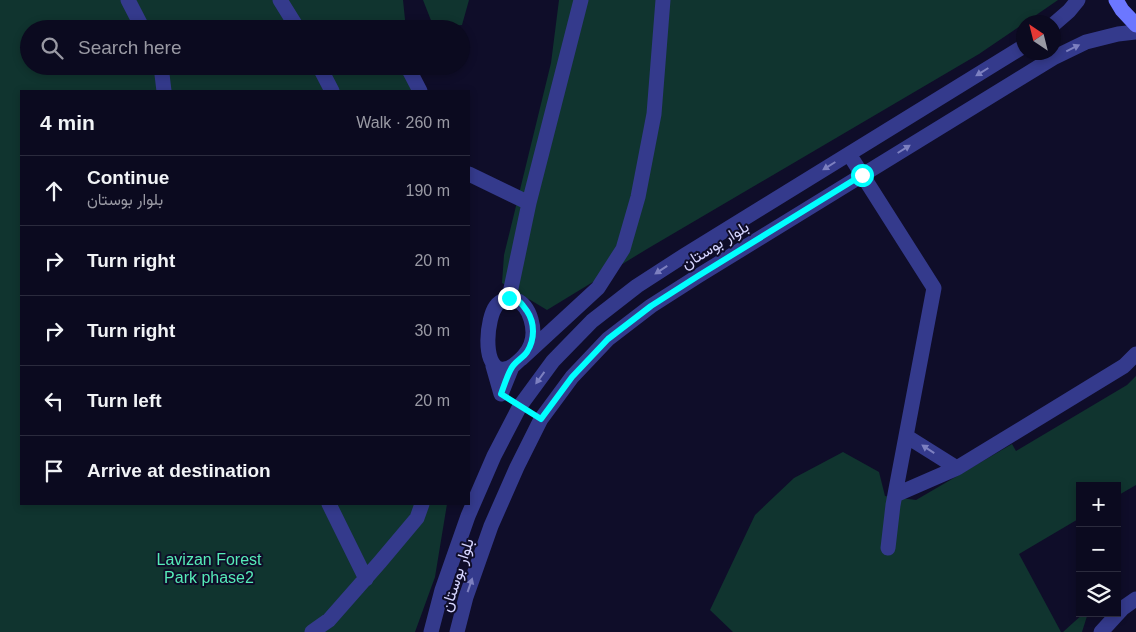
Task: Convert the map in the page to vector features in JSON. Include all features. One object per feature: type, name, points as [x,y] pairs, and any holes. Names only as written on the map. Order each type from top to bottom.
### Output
[{"type":"main road","points":[[1116,0],[1122,10],[1136,25]]},
{"type":"street","points":[[128,0],[138,20]]},
{"type":"street","points":[[280,0],[292,20]]},
{"type":"street","points":[[509,298],[529,203],[581,0]]},
{"type":"street","points":[[494,366],[506,370],[564,320],[598,288],[623,249],[638,196],[654,114],[663,0]]},
{"type":"street","points":[[1061,18],[1078,0]]},
{"type":"street","name":"بلوار بوستان","points":[[457,632],[466,597],[491,526],[541,419],[572,377],[608,339],[651,306],[698,276],[1053,58],[1086,42],[1118,34],[1136,32]]},
{"type":"street","name":"بلوار بوستان","points":[[431,632],[442,590],[468,516],[494,456],[520,406],[553,361],[592,321],[637,286],[685,255],[1016,51]]},
{"type":"street","points":[[161,75],[164,90]]},
{"type":"street","points":[[324,75],[331,90]]},
{"type":"street","points":[[411,75],[419,90]]},
{"type":"street","points":[[849,154],[934,288],[895,495],[888,548]]},
{"type":"street","points":[[470,174],[529,203]]},
{"type":"street","points":[[637,286],[651,306]]},
{"type":"street","points":[[501,394],[516,363],[527,352],[533,334],[530,316],[523,305],[517,300],[509,298],[495,306],[489,326],[490,360],[494,366],[501,394],[541,419]]},
{"type":"street","points":[[532,325],[564,320]]},
{"type":"street","points":[[895,495],[957,468],[1124,366],[1136,354]]},
{"type":"street","points":[[906,436],[957,468]]},
{"type":"street","points":[[329,505],[366,579]]},
{"type":"street","points":[[312,632],[329,620],[366,579],[417,518],[422,505]]},
{"type":"street","points":[[1101,632],[1123,608],[1136,599]]},
{"type":"green space","name":"Lavizan Forest Park phase2","points":[[0,0],[403,0],[405,20],[20,20],[20,75],[412,75],[413,90],[20,90],[20,505],[447,505],[435,577],[415,632],[0,632]]},
{"type":"green space","points":[[423,0],[469,0],[463,20],[431,20]]},
{"type":"green space","points":[[559,0],[1058,0],[1036,15],[1016,15],[1016,29],[979,54],[547,310],[502,283],[504,255],[551,63]]},
{"type":"green space","points":[[1136,376],[1136,485],[1121,494],[1121,482],[1076,482],[1076,520],[1019,554],[1061,632],[733,632],[710,610],[755,515],[794,478],[843,452],[879,472],[885,496],[916,500],[1012,444],[1016,451],[1127,385]]},
{"type":"green space","points":[[1080,617],[1087,617],[1082,632],[1063,632]]},
{"type":"route","points":[[509,298],[517,300],[523,305],[530,316],[533,334],[527,352],[512,367],[501,394],[541,419],[572,377],[608,339],[651,306],[862,175]]}]
